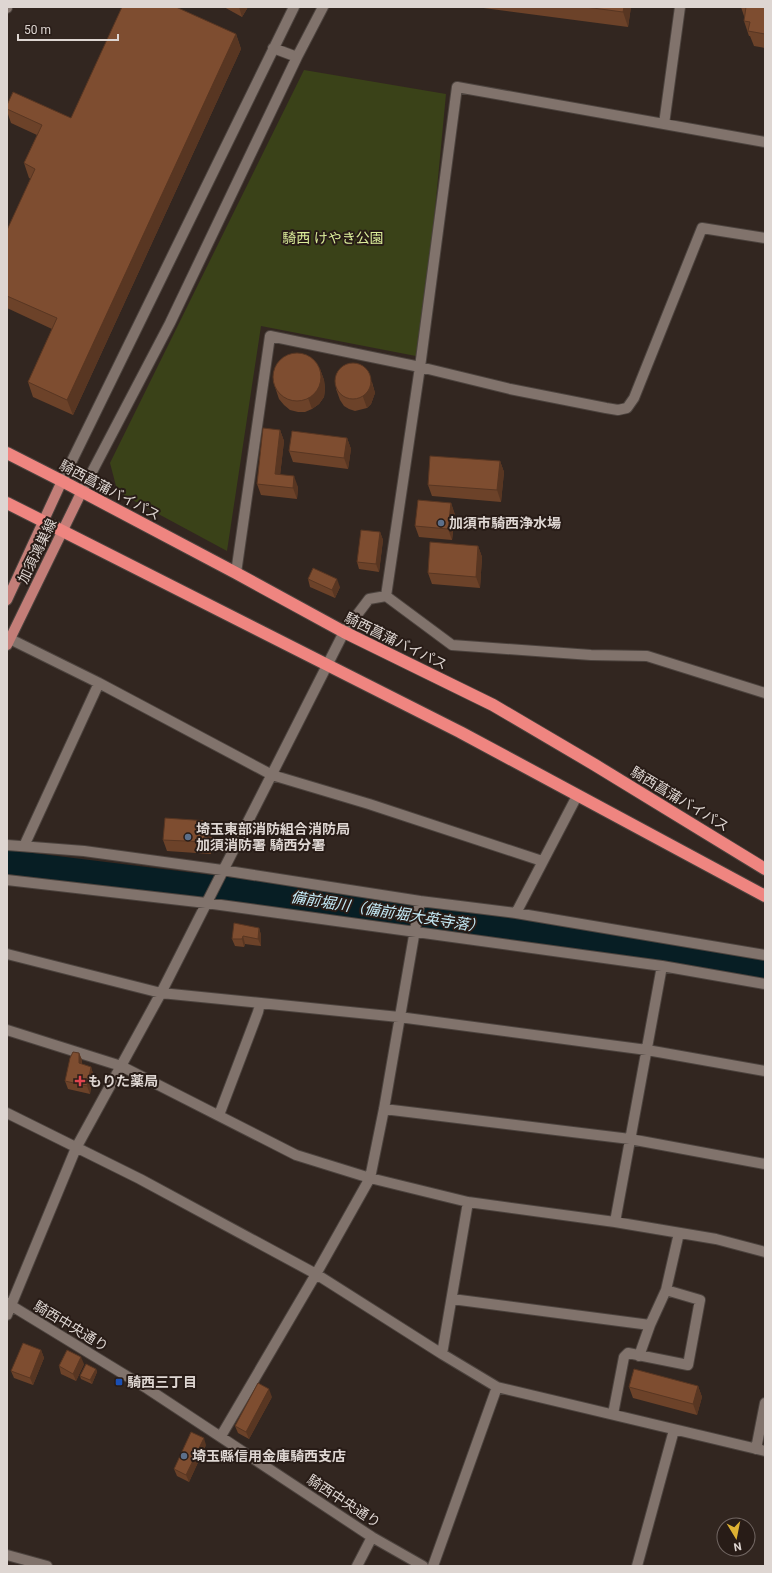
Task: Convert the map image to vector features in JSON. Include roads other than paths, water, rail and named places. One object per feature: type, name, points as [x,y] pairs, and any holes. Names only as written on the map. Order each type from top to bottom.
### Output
[{"type":"highway","name":"騎西菖蒲バイパス","points":[[7,453],[236,573],[344,632],[493,705],[595,765],[765,869]]},
{"type":"highway","points":[[7,503],[460,732],[765,896]]},
{"type":"main road","name":"加須鴻巣線","points":[[7,600],[62,481]]},
{"type":"main road","name":"加須鴻巣線","points":[[8,642],[82,492]]},
{"type":"street","points":[[62,481],[294,7]]},
{"type":"street","points":[[82,492],[170,323],[297,57],[323,7]]},
{"type":"street","points":[[664,124],[680,7]]},
{"type":"street","points":[[273,48],[297,57]]},
{"type":"street","points":[[386,596],[420,367],[457,87],[765,142]]},
{"type":"street","points":[[236,573],[270,336],[420,367],[510,389],[618,410],[627,408],[634,398],[702,228],[765,238]]},
{"type":"street","points":[[8,1308],[76,1148],[161,993],[222,870],[344,632],[369,599],[386,596],[452,645],[591,655],[647,656],[765,693]]},
{"type":"street","points":[[8,642],[99,683],[272,775],[369,804],[542,861]]},
{"type":"street","points":[[24,846],[99,683]]},
{"type":"street","points":[[516,913],[577,796]]},
{"type":"street","points":[[7,845],[84,852],[222,870],[419,903],[516,913],[765,954]]},
{"type":"street","points":[[7,880],[208,900],[662,966],[765,984]]},
{"type":"street","points":[[221,1436],[316,1274],[370,1178],[384,1109],[419,903]]},
{"type":"street","points":[[7,954],[161,993],[399,1017],[647,1050],[765,1071]]},
{"type":"street","points":[[615,1222],[662,966]]},
{"type":"street","points":[[219,1115],[258,1012],[260,1003]]},
{"type":"street","points":[[7,1030],[121,1066],[296,1155],[370,1178],[468,1202],[615,1222],[716,1239],[765,1252]]},
{"type":"street","points":[[384,1109],[630,1139],[765,1164]]},
{"type":"street","points":[[7,1113],[140,1179],[316,1274],[497,1387],[760,1450],[765,1403]]},
{"type":"street","points":[[442,1354],[468,1202]]},
{"type":"street","points":[[639,1356],[650,1325],[666,1290],[679,1233]]},
{"type":"street","points":[[613,1414],[624,1357],[628,1353],[688,1365],[700,1300],[666,1290]]},
{"type":"street","points":[[452,1299],[650,1325]]},
{"type":"street","name":"騎西中央通り","points":[[8,1308],[148,1389],[372,1537],[423,1566]]},
{"type":"street","points":[[433,1566],[497,1387]]},
{"type":"street","points":[[637,1566],[674,1430]]},
{"type":"street","points":[[357,1566],[372,1537]]},
{"type":"street","points":[[7,1555],[47,1566]]},
{"type":"waterway","name":"備前堀川（備前堀大英寺落）","points":[[7,862],[299,898],[765,969]]},
{"type":"place","name":"加須市騎西浄水場","points":[[441,523]]},
{"type":"place","name":"埼玉東部消防組合消防局 加須消防署 騎西分署","points":[[188,837]]},
{"type":"place","name":"もりた薬局","points":[[80,1081]]},
{"type":"place","name":"騎西三丁目","points":[[119,1382]]},
{"type":"place","name":"埼玉縣信用金庫騎西支店","points":[[184,1456]]},
{"type":"park label","name":"騎西 けやき公園","points":[[333,238]]}]
